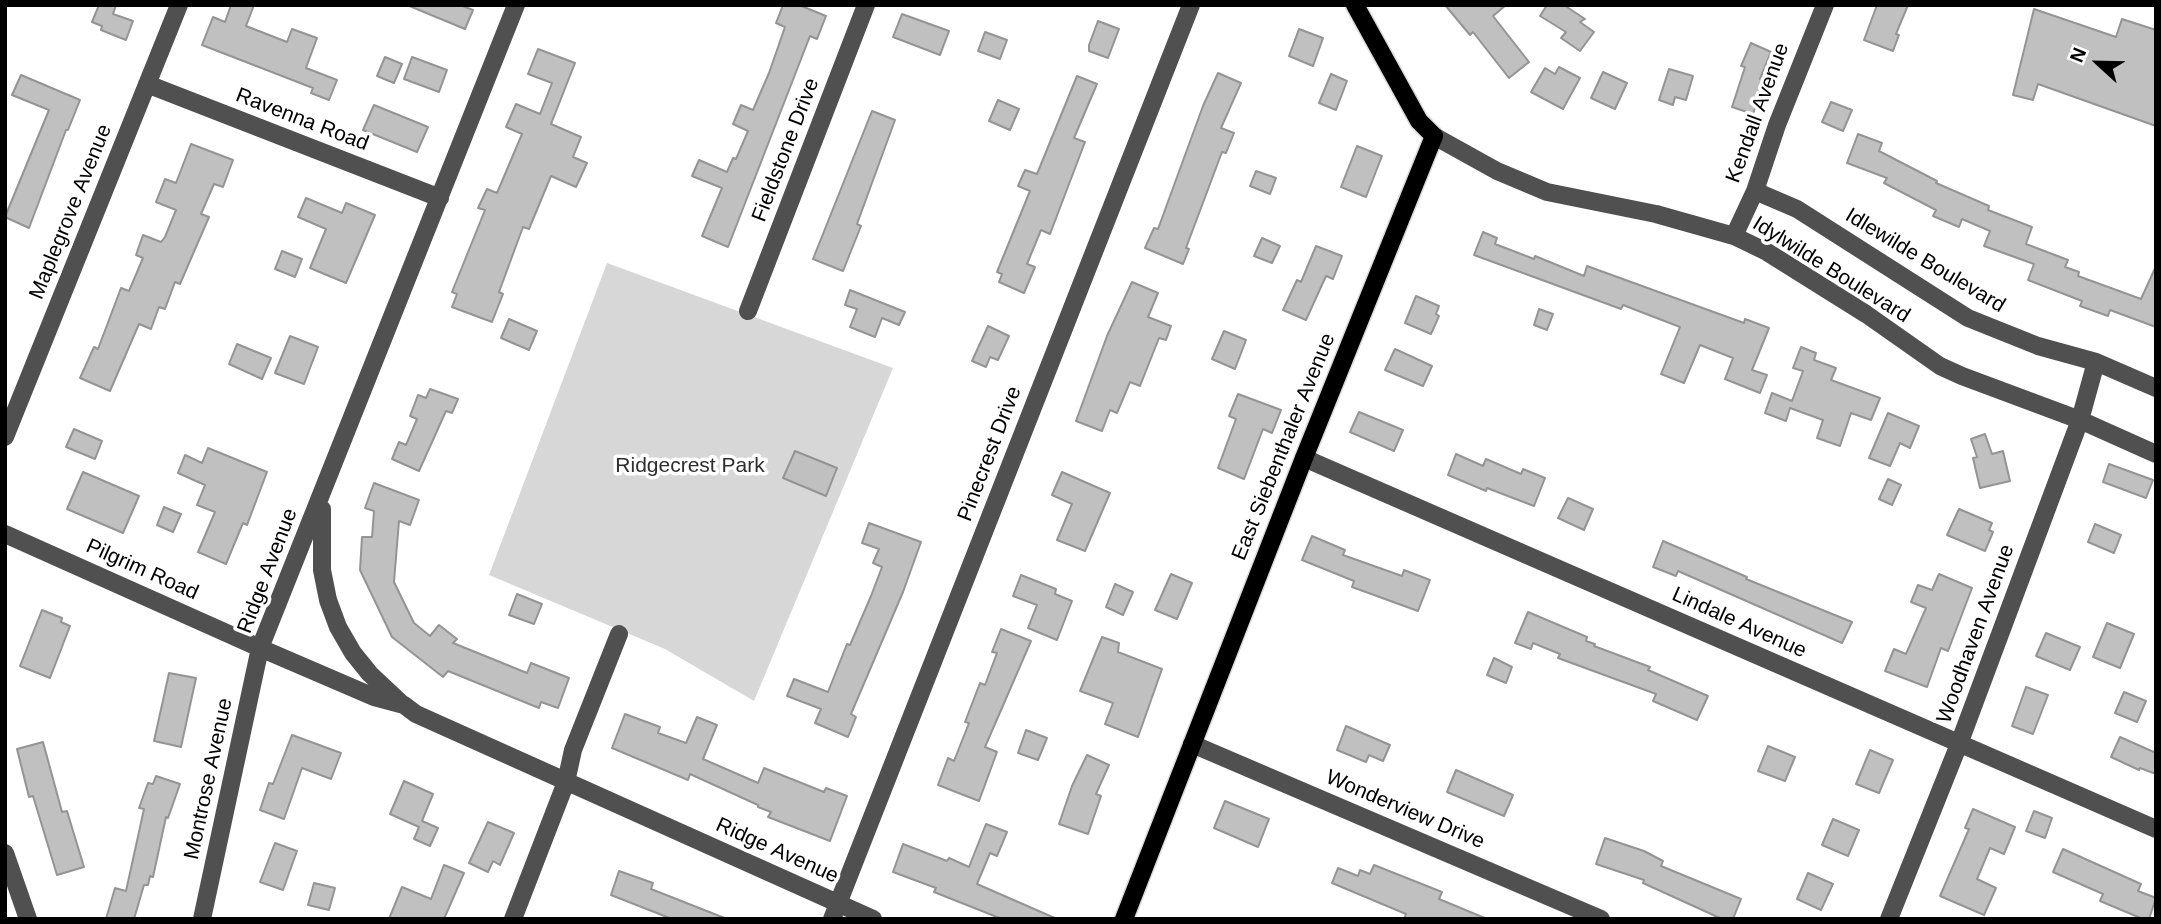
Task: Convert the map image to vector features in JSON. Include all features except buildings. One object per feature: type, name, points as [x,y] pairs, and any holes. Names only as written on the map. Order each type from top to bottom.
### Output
[{"type":"main road","points":[[1355,5],[1419,121],[1434,136]]},
{"type":"main road","name":"East Siebenthaler Avenue","points":[[1124,919],[1304,458],[1434,136]]},
{"type":"street","name":"Maplegrove Avenue","points":[[5,436],[178,5]]},
{"type":"street","name":"Ridge Avenue","points":[[516,5],[260,648],[374,697],[404,705],[416,714],[566,782],[835,911],[873,919]]},
{"type":"street","name":"Fieldstone Drive","points":[[748,312],[866,5]]},
{"type":"street","name":"Pinecrest Drive","points":[[835,911],[1191,5]]},
{"type":"street","name":"Kendall Avenue","points":[[1734,236],[1755,191],[1777,125],[1825,5]]},
{"type":"street","name":"Ravenna Road","points":[[148,84],[440,198]]},
{"type":"street","name":"Idylwilde Boulevard","points":[[1434,136],[1497,171],[1547,192],[1656,214],[1734,236],[1768,252],[1866,314],[1940,366],[2080,420],[2156,454]]},
{"type":"street","name":"Idlewilde Boulevard","points":[[1755,191],[1797,209],[1968,318],[2038,346],[2096,362],[2156,388]]},
{"type":"street","name":"Woodhaven Avenue","points":[[1889,919],[1959,744],[2080,420],[2096,362]]},
{"type":"street","name":"Lindale Avenue","points":[[1304,458],[2156,829]]},
{"type":"street","points":[[329,479],[323,500],[320,539],[328,600],[352,653],[370,674],[404,705]]},
{"type":"street","name":"Pilgrim Road","points":[[5,534],[260,648]]},
{"type":"street","points":[[513,919],[566,782],[573,750],[619,635]]},
{"type":"street","name":"Montrose Avenue","points":[[202,919],[260,648]]},
{"type":"street","name":"Wonderview Drive","points":[[1192,744],[1601,919]]},
{"type":"street","points":[[5,853],[28,919]]},
{"type":"green space","name":"Ridgecrest Park","points":[[607,263],[893,368],[754,701],[665,649],[489,575]]}]
